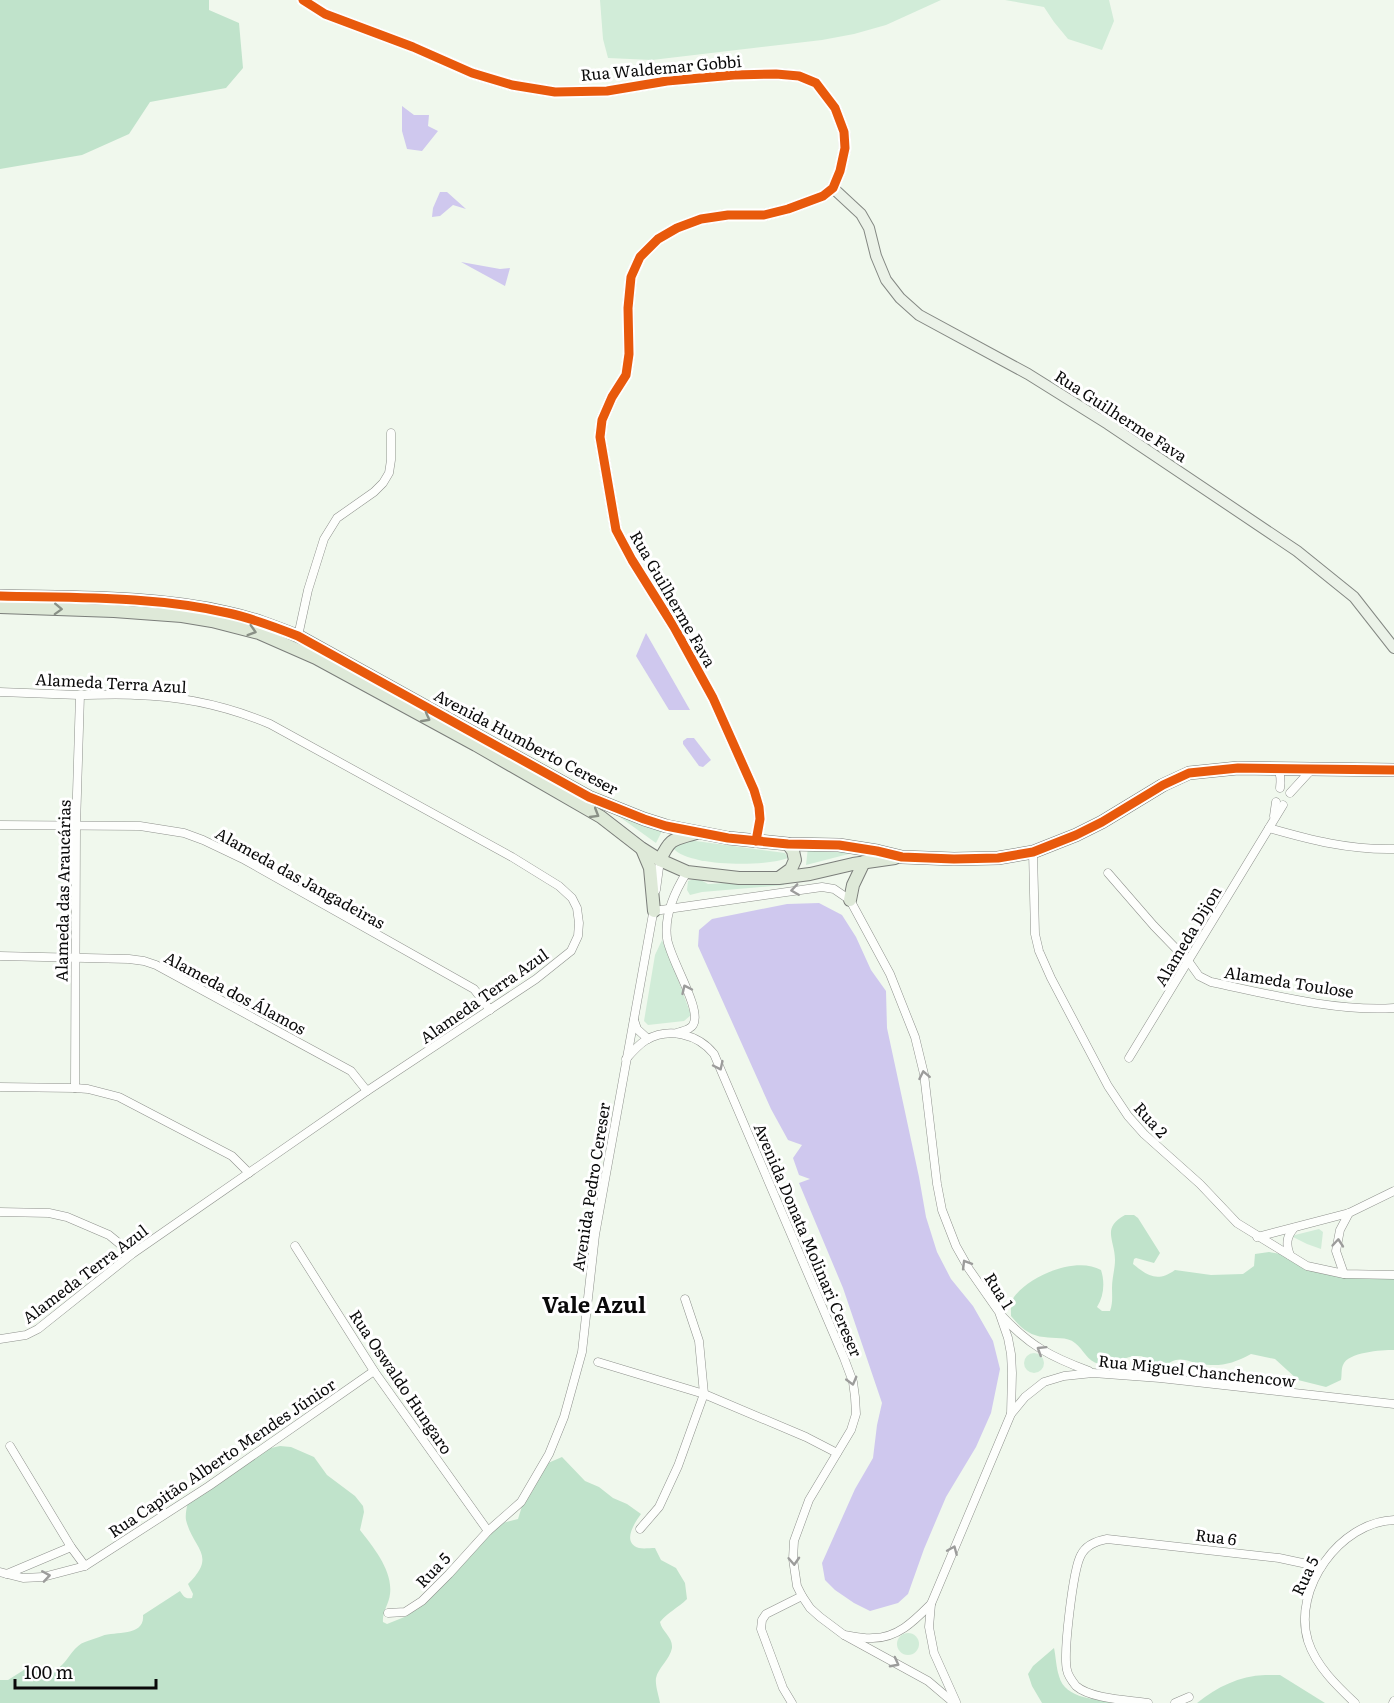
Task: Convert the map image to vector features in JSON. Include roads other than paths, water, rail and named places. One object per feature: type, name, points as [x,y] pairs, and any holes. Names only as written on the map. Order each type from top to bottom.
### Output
[{"type":"main road","name":"Avenida Humberto Cereser","points":[[0,596],[118,600],[192,606],[245,617],[298,636],[589,797],[644,819],[697,833],[788,844],[839,845],[902,857]]},
{"type":"main road","name":"Avenida Humberto Cereser","points":[[0,607],[182,616],[259,633],[316,658],[528,774],[601,817],[660,860],[687,872],[739,878],[779,878],[902,857],[983,860],[1033,852],[1102,822],[1163,785],[1189,773],[1238,768],[1394,770]]},
{"type":"main road","points":[[660,860],[672,841],[697,833]]},
{"type":"main road","points":[[779,878],[791,869],[795,860],[793,850],[788,844]]},
{"type":"main road","points":[[641,848],[650,868],[654,910]]},
{"type":"main road","points":[[850,900],[853,885],[864,862]]},
{"type":"street","name":"Rua Waldemar Gobbi","points":[[303,0],[325,14],[472,73],[512,85],[555,92],[607,91],[667,81],[734,75],[800,76],[816,83],[835,108],[844,132],[845,148],[840,171],[833,188]]},
{"type":"street","name":"Rua Guilherme Fava","points":[[756,841],[759,830],[759,807],[745,769],[713,698],[616,530],[600,437],[602,420],[612,397],[626,375],[629,354],[628,308],[631,277],[640,257],[658,239],[677,228],[701,219],[728,215],[764,215],[823,196],[833,188],[861,214],[869,228],[876,256],[886,280],[900,298],[919,315],[1028,374],[1108,424],[1297,551],[1354,597],[1394,648]]},
{"type":"street","points":[[298,636],[308,590],[324,539],[337,518],[383,483],[389,473],[392,460],[391,433]]},
{"type":"street","name":"Alameda Terra Azul","points":[[0,692],[181,698],[246,714],[270,724],[512,857],[559,886],[572,898],[577,908],[579,923],[578,936],[571,951],[536,979],[367,1091],[132,1254],[38,1329],[26,1335],[0,1340]]},
{"type":"street","name":"Alameda das Araucárias","points":[[75,1088],[76,826],[80,695]]},
{"type":"street","points":[[1278,768],[1280,788]]},
{"type":"street","points":[[1290,793],[1312,769]]},
{"type":"street","name":"Alameda Dijon","points":[[1130,1058],[1269,828],[1280,803]]},
{"type":"street","name":"Alameda das Jangadeiras","points":[[0,825],[151,828],[184,833],[203,840],[245,860],[474,989],[489,1010]]},
{"type":"street","points":[[1269,828],[1320,842],[1354,848],[1394,849]]},
{"type":"street","name":"Rua 2","points":[[1033,852],[1035,934],[1039,951],[1108,1086],[1128,1116],[1144,1134],[1200,1184],[1237,1223],[1257,1237],[1307,1266],[1344,1274],[1394,1275]]},
{"type":"street","name":"Avenida Pedro Cereser","points":[[488,1531],[521,1502],[537,1477],[564,1417],[578,1371],[595,1235],[654,910],[660,860]]},
{"type":"street","points":[[626,1059],[648,1039],[675,1034],[691,1028],[696,1018],[693,1003],[669,951],[667,941],[666,922],[670,908],[679,884],[687,872]]},
{"type":"street","name":"Alameda Toulose","points":[[1108,873],[1199,976],[1211,982],[1328,1004],[1394,1008]]},
{"type":"street","points":[[654,910],[822,887],[834,889],[850,900]]},
{"type":"street","name":"Rua 1","points":[[844,1635],[873,1638],[888,1636],[911,1624],[931,1604],[1011,1414],[1012,1383],[1011,1354],[999,1312],[956,1246],[942,1210],[926,1083],[915,1037],[890,974],[850,900]]},
{"type":"street","name":"Alameda dos Álamos","points":[[0,956],[129,959],[156,965],[351,1071],[367,1091]]},
{"type":"street","points":[[633,1019],[637,1029],[648,1039]]},
{"type":"street","name":"Avenida Donata Molinari Cereser","points":[[675,1034],[702,1041],[718,1063],[853,1382],[856,1414],[851,1430],[809,1500],[794,1541],[797,1586],[810,1608],[844,1635],[928,1681],[955,1703]]},
{"type":"street","points":[[0,1087],[88,1089],[119,1097],[232,1156],[249,1173]]},
{"type":"street","points":[[1257,1237],[1349,1213],[1394,1191]]},
{"type":"street","points":[[0,1212],[48,1213],[67,1217],[109,1235],[132,1254]]},
{"type":"street","points":[[1344,1274],[1336,1251],[1340,1230],[1349,1213]]},
{"type":"street","points":[[1291,1257],[1287,1248],[1287,1239],[1294,1227]]},
{"type":"street","name":"Rua Oswaldo Hungaro","points":[[295,1246],[374,1371],[488,1531]]},
{"type":"street","points":[[640,1529],[663,1499],[678,1466],[704,1394],[699,1341],[685,1299]]},
{"type":"street","points":[[999,1312],[1019,1334],[1037,1348],[1063,1362],[1093,1373]]},
{"type":"street","points":[[598,1362],[704,1394],[806,1437],[837,1453]]},
{"type":"street","name":"Rua Capitão Alberto Mendes Júnior","points":[[4,1573],[23,1578],[44,1577],[85,1566],[209,1486],[374,1371]]},
{"type":"street","name":"Rua Miguel Chanchencow","points":[[1011,1414],[1025,1397],[1044,1382],[1064,1376],[1093,1373],[1160,1378],[1394,1404]]},
{"type":"street","points":[[10,1446],[71,1547],[85,1566]]},
{"type":"street","name":"Rua 5","points":[[1355,1703],[1316,1659],[1305,1629],[1305,1609],[1321,1567],[1335,1549],[1347,1539],[1377,1522],[1394,1520]]},
{"type":"street","name":"Rua 5","points":[[388,1613],[405,1612],[422,1601],[488,1531]]},
{"type":"street","name":"Rua 6","points":[[1148,1703],[1116,1699],[1083,1691],[1075,1685],[1067,1670],[1069,1621],[1076,1567],[1087,1547],[1107,1539],[1279,1558],[1321,1567]]},
{"type":"street","points":[[4,1573],[71,1547]]},
{"type":"street","points":[[792,1703],[783,1688],[761,1629],[762,1620],[766,1614],[802,1596]]},
{"type":"street","points":[[931,1604],[929,1627],[934,1653],[955,1703]]},
{"type":"street","points":[[1175,1703],[1189,1697]]},
{"type":"district","name":"Vale Azul","points":[[594,1305]]}]
